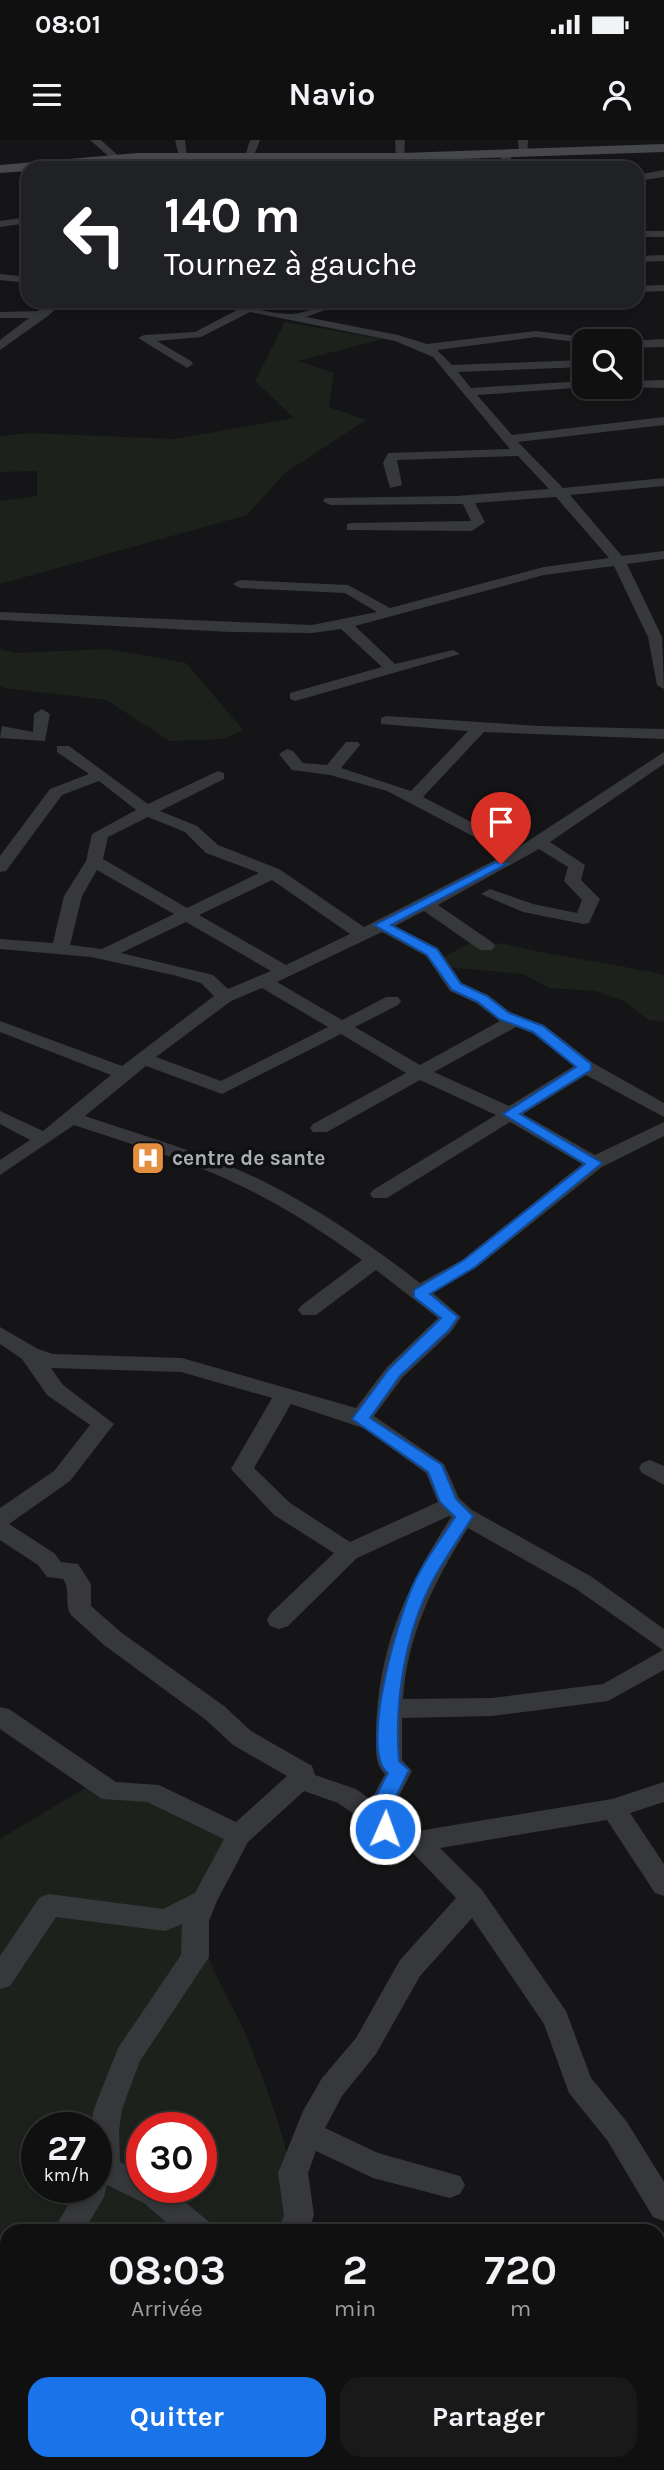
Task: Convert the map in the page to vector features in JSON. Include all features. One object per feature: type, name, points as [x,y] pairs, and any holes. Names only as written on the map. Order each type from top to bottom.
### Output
[{"type":"street","points":[[95,140],[117,159]]},
{"type":"street","points":[[180,140],[184,156]]},
{"type":"street","points":[[245,161],[249,158],[255,140]]},
{"type":"street","points":[[400,140],[401,157]]},
{"type":"street","points":[[94,161],[184,156],[401,157],[504,153],[524,146],[657,148],[663,173],[656,177],[644,178]]},
{"type":"street","points":[[504,153],[507,161]]},
{"type":"street","points":[[0,169],[21,167]]},
{"type":"street","points":[[0,224],[21,221]]},
{"type":"street","points":[[644,234],[664,234]]},
{"type":"street","points":[[644,259],[664,258]]},
{"type":"street","points":[[0,277],[21,279]]},
{"type":"street","points":[[644,289],[664,288]]},
{"type":"street","points":[[0,346],[50,308]]},
{"type":"street","points":[[243,308],[398,338],[426,348],[451,369],[509,439],[562,494],[618,559],[660,637],[663,680]]},
{"type":"street","points":[[292,317],[321,308]]},
{"type":"street","points":[[187,364],[144,338],[197,335],[248,309]]},
{"type":"street","points":[[0,315],[44,314]]},
{"type":"street","points":[[426,348],[536,334],[572,338]]},
{"type":"street","points":[[642,344],[664,344]]},
{"type":"street","points":[[451,369],[572,364]]},
{"type":"street","points":[[642,385],[664,384]]},
{"type":"street","points":[[469,392],[572,386]]},
{"type":"street","points":[[509,439],[664,421]]},
{"type":"street","points":[[395,485],[389,463],[393,456],[522,452]]},
{"type":"street","points":[[330,501],[376,503],[562,494],[664,482]]},
{"type":"street","points":[[352,527],[472,527],[478,522],[467,499]]},
{"type":"street","points":[[0,616],[230,628],[312,629],[388,613],[544,571],[618,559],[664,555]]},
{"type":"street","points":[[240,584],[348,589],[388,613]]},
{"type":"street","points":[[344,624],[390,667]]},
{"type":"street","points":[[295,696],[342,684],[390,667],[453,654]]},
{"type":"street","points":[[0,733],[2,731],[40,738],[42,714]]},
{"type":"street","points":[[386,721],[479,728],[664,734]]},
{"type":"street","points":[[412,798],[436,777],[479,728]]},
{"type":"street","points":[[331,770],[352,745]]},
{"type":"street","points":[[63,749],[145,810],[191,829],[212,849],[273,873],[362,934]]},
{"type":"street","points":[[287,754],[298,767],[331,770],[393,788],[520,854]]},
{"type":"street","points":[[0,1169],[72,1118],[144,1058],[225,997],[285,972],[520,854],[612,796],[664,757]]},
{"type":"street","points":[[0,867],[56,792],[101,775]]},
{"type":"street","points":[[60,949],[73,895],[94,861],[100,834],[218,776]]},
{"type":"street","points":[[490,894],[529,908],[583,919],[591,899],[572,881],[578,864],[538,842]]},
{"type":"street","points":[[94,861],[285,972]]},
{"type":"street","points":[[103,955],[273,873]]},
{"type":"street","points":[[425,904],[485,946]]},
{"type":"street","points":[[381,925],[432,952],[456,987],[514,1020],[538,1029],[586,1067],[664,1111]]},
{"type":"street","points":[[0,944],[103,955],[207,979],[225,997]]},
{"type":"street","points":[[261,980],[418,1072],[510,1114],[595,1163]]},
{"type":"street","points":[[144,1058],[222,1088],[392,1001]]},
{"type":"street","points":[[320,1128],[514,1020]]},
{"type":"street","points":[[0,1026],[125,1074]]},
{"type":"street","points":[[380,1194],[586,1067]]},
{"type":"street","points":[[0,1117],[44,1139]]},
{"type":"street","points":[[72,1118],[248,1182],[308,1214],[450,1317],[443,1327],[394,1373],[360,1419]]},
{"type":"street","points":[[419,1293],[470,1264],[595,1163],[664,1128]]},
{"type":"street","points":[[309,1310],[374,1261]]},
{"type":"street","points":[[0,1334],[30,1354],[52,1361],[73,1364],[182,1365],[286,1393],[360,1419],[436,1469],[458,1510],[584,1583],[664,1642]]},
{"type":"street","points":[[0,1519],[62,1476],[103,1424],[55,1390],[30,1354]]},
{"type":"street","points":[[286,1393],[242,1469],[282,1509],[349,1552]]},
{"type":"street","points":[[279,1620],[349,1552],[458,1510]]},
{"type":"street","points":[[385,1829],[381,1807],[399,1770],[390,1764],[388,1709],[407,1626],[423,1581],[458,1510]]},
{"type":"street","points":[[0,1529],[46,1559],[55,1571],[69,1570],[79,1584],[79,1609],[113,1639],[183,1688],[242,1738],[303,1773],[300,1780],[239,1835],[204,1901],[197,1921],[195,1957],[128,2056],[107,2112]]},
{"type":"street","points":[[388,1709],[492,1707],[608,1692],[664,1659]]},
{"type":"street","points":[[0,1716],[111,1792],[150,1792],[239,1835]]},
{"type":"street","points":[[300,1780],[347,1796],[373,1814],[385,1829],[417,1841],[473,1898],[556,2019],[579,2084],[617,2131],[664,2208]]},
{"type":"street","points":[[417,1841],[613,1809],[664,1792]]},
{"type":"street","points":[[613,1809],[664,1885]]},
{"type":"street","points":[[296,2224],[299,2215],[293,2173],[307,2133],[332,2087],[372,2036],[410,1968],[473,1898]]},
{"type":"street","points":[[0,1978],[49,1905],[165,1920],[204,1901]]},
{"type":"street","points":[[307,2133],[373,2165],[450,2185]]},
{"type":"street","points":[[112,2173],[154,2194],[189,2224]]},
{"type":"street","points":[[72,2224],[84,2203]]},
{"type":"shaded area","points":[[285,322],[383,339],[298,361],[334,373],[329,407],[366,420],[285,473],[247,515],[0,584],[0,501],[37,496],[37,471],[0,472],[0,436],[31,433],[174,439],[294,418],[255,381]]},
{"type":"shaded area","points":[[0,649],[16,653],[108,649],[186,663],[243,730],[223,739],[169,741],[107,700],[4,688],[0,686]]},
{"type":"shaded area","points":[[475,941],[504,944],[664,975],[664,1022],[648,1020],[626,1002],[596,991],[549,988],[523,974],[444,967],[439,959]]},
{"type":"shaded area","points":[[105,1776],[120,1787],[228,1831],[203,1914],[202,1935],[210,1962],[243,2028],[271,2101],[293,2177],[301,2224],[0,2224],[0,1839]]},
{"type":"place","name":"centre de sante","points":[[148,1158]]},
{"type":"route","points":[[385,1829],[381,1807],[399,1770],[390,1764],[388,1709],[392,1683],[407,1626],[423,1581],[464,1516],[449,1502],[436,1469],[371,1423],[360,1419],[394,1373],[443,1327],[450,1317],[419,1293],[470,1264],[595,1163],[510,1114],[586,1067],[538,1029],[524,1026],[504,1016],[482,999],[456,987],[432,952],[381,925],[443,896],[501,864]]}]
